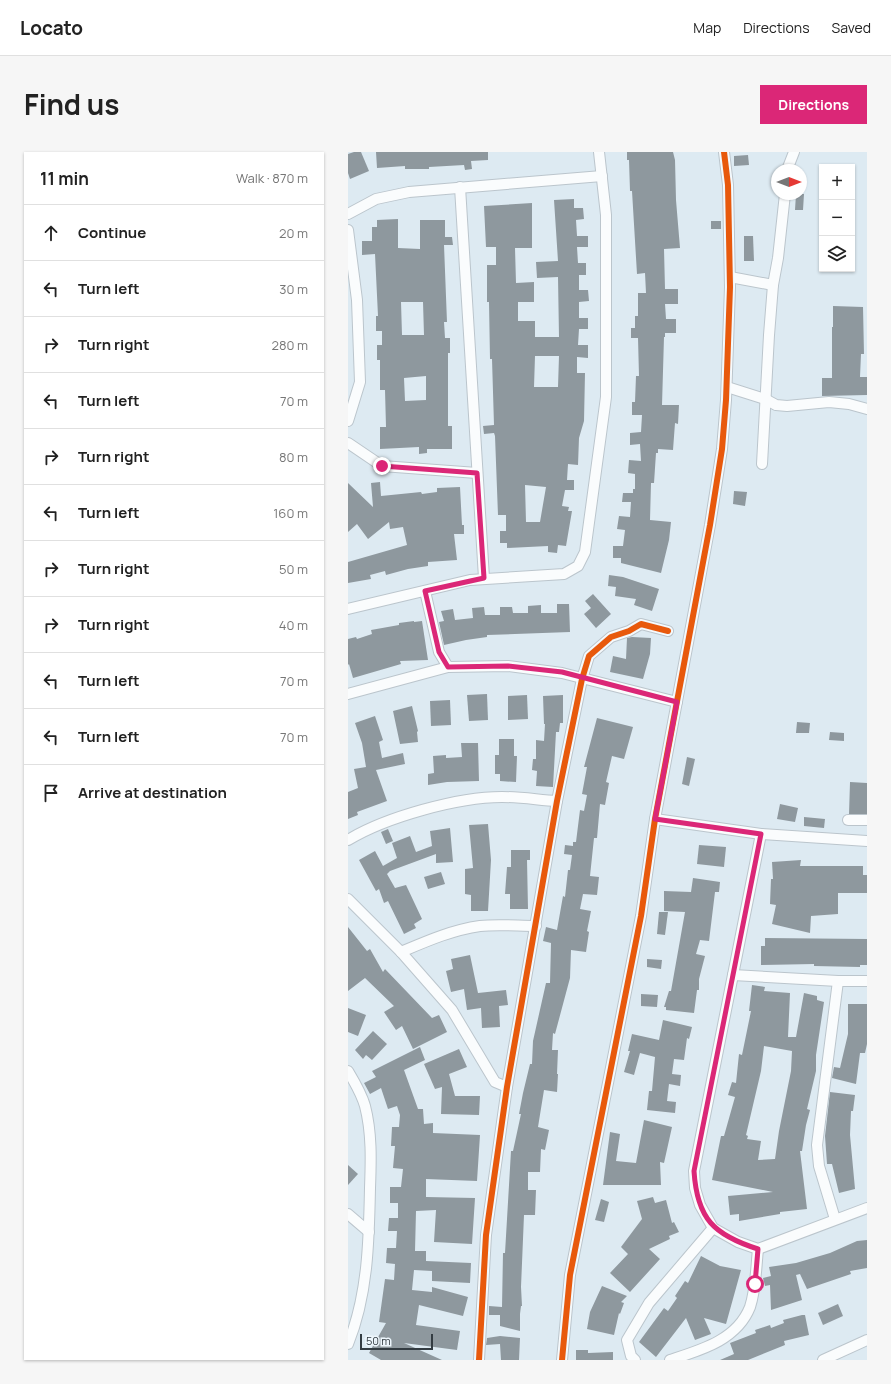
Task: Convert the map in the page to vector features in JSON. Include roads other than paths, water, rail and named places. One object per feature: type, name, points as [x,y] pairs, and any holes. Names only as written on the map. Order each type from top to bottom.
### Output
[{"type":"street","points":[[348,609],[484,578],[564,574],[578,566],[585,552],[606,397],[606,215],[599,152]]},
{"type":"street","points":[[562,1360],[570,1276],[641,916],[655,819],[710,525],[722,449],[727,387],[730,277],[728,185],[724,152]]},
{"type":"street","points":[[789,164],[794,152]]},
{"type":"street","points":[[348,214],[376,198],[409,192],[602,176]]},
{"type":"street","points":[[460,187],[484,578]]},
{"type":"street","points":[[762,464],[773,285],[778,258],[784,200]]},
{"type":"street","points":[[348,230],[357,300],[360,382],[348,421]]},
{"type":"street","points":[[730,277],[773,285]]},
{"type":"street","points":[[727,387],[765,399],[776,405],[787,406],[829,402],[849,404],[867,409]]},
{"type":"street","points":[[348,443],[382,466],[477,473]]},
{"type":"street","points":[[425,591],[439,652],[448,667]]},
{"type":"street","points":[[480,1360],[486,1235],[507,1087],[557,801],[582,679],[589,656],[611,637],[629,631],[641,624],[668,631]]},
{"type":"street","points":[[348,694],[448,667],[508,666],[562,672],[582,679],[677,702]]},
{"type":"street","points":[[348,840],[390,820],[430,808],[474,799],[502,797],[557,801]]},
{"type":"street","points":[[655,819],[761,834],[867,841]]},
{"type":"street","points":[[848,820],[867,820]]},
{"type":"street","points":[[761,834],[746,902],[694,1171],[695,1188],[700,1205],[713,1228],[738,1242],[758,1249],[867,1208]]},
{"type":"street","points":[[348,899],[401,952],[452,1010],[495,1082],[507,1087]]},
{"type":"street","points":[[401,952],[437,937],[482,926],[536,926]]},
{"type":"street","points":[[733,975],[838,981],[867,981]]},
{"type":"street","points":[[835,1219],[819,1166],[817,1145],[838,981]]},
{"type":"street","points":[[348,1071],[365,1106],[371,1141],[369,1232],[363,1289],[356,1324],[348,1344]]},
{"type":"street","points":[[348,1214],[369,1232]]},
{"type":"street","points":[[635,1360],[631,1356],[627,1340],[649,1303],[713,1228]]},
{"type":"street","points":[[670,1360],[704,1349],[728,1336],[741,1324],[750,1307],[758,1249]]},
{"type":"street","points":[[823,1360],[867,1340]]}]
